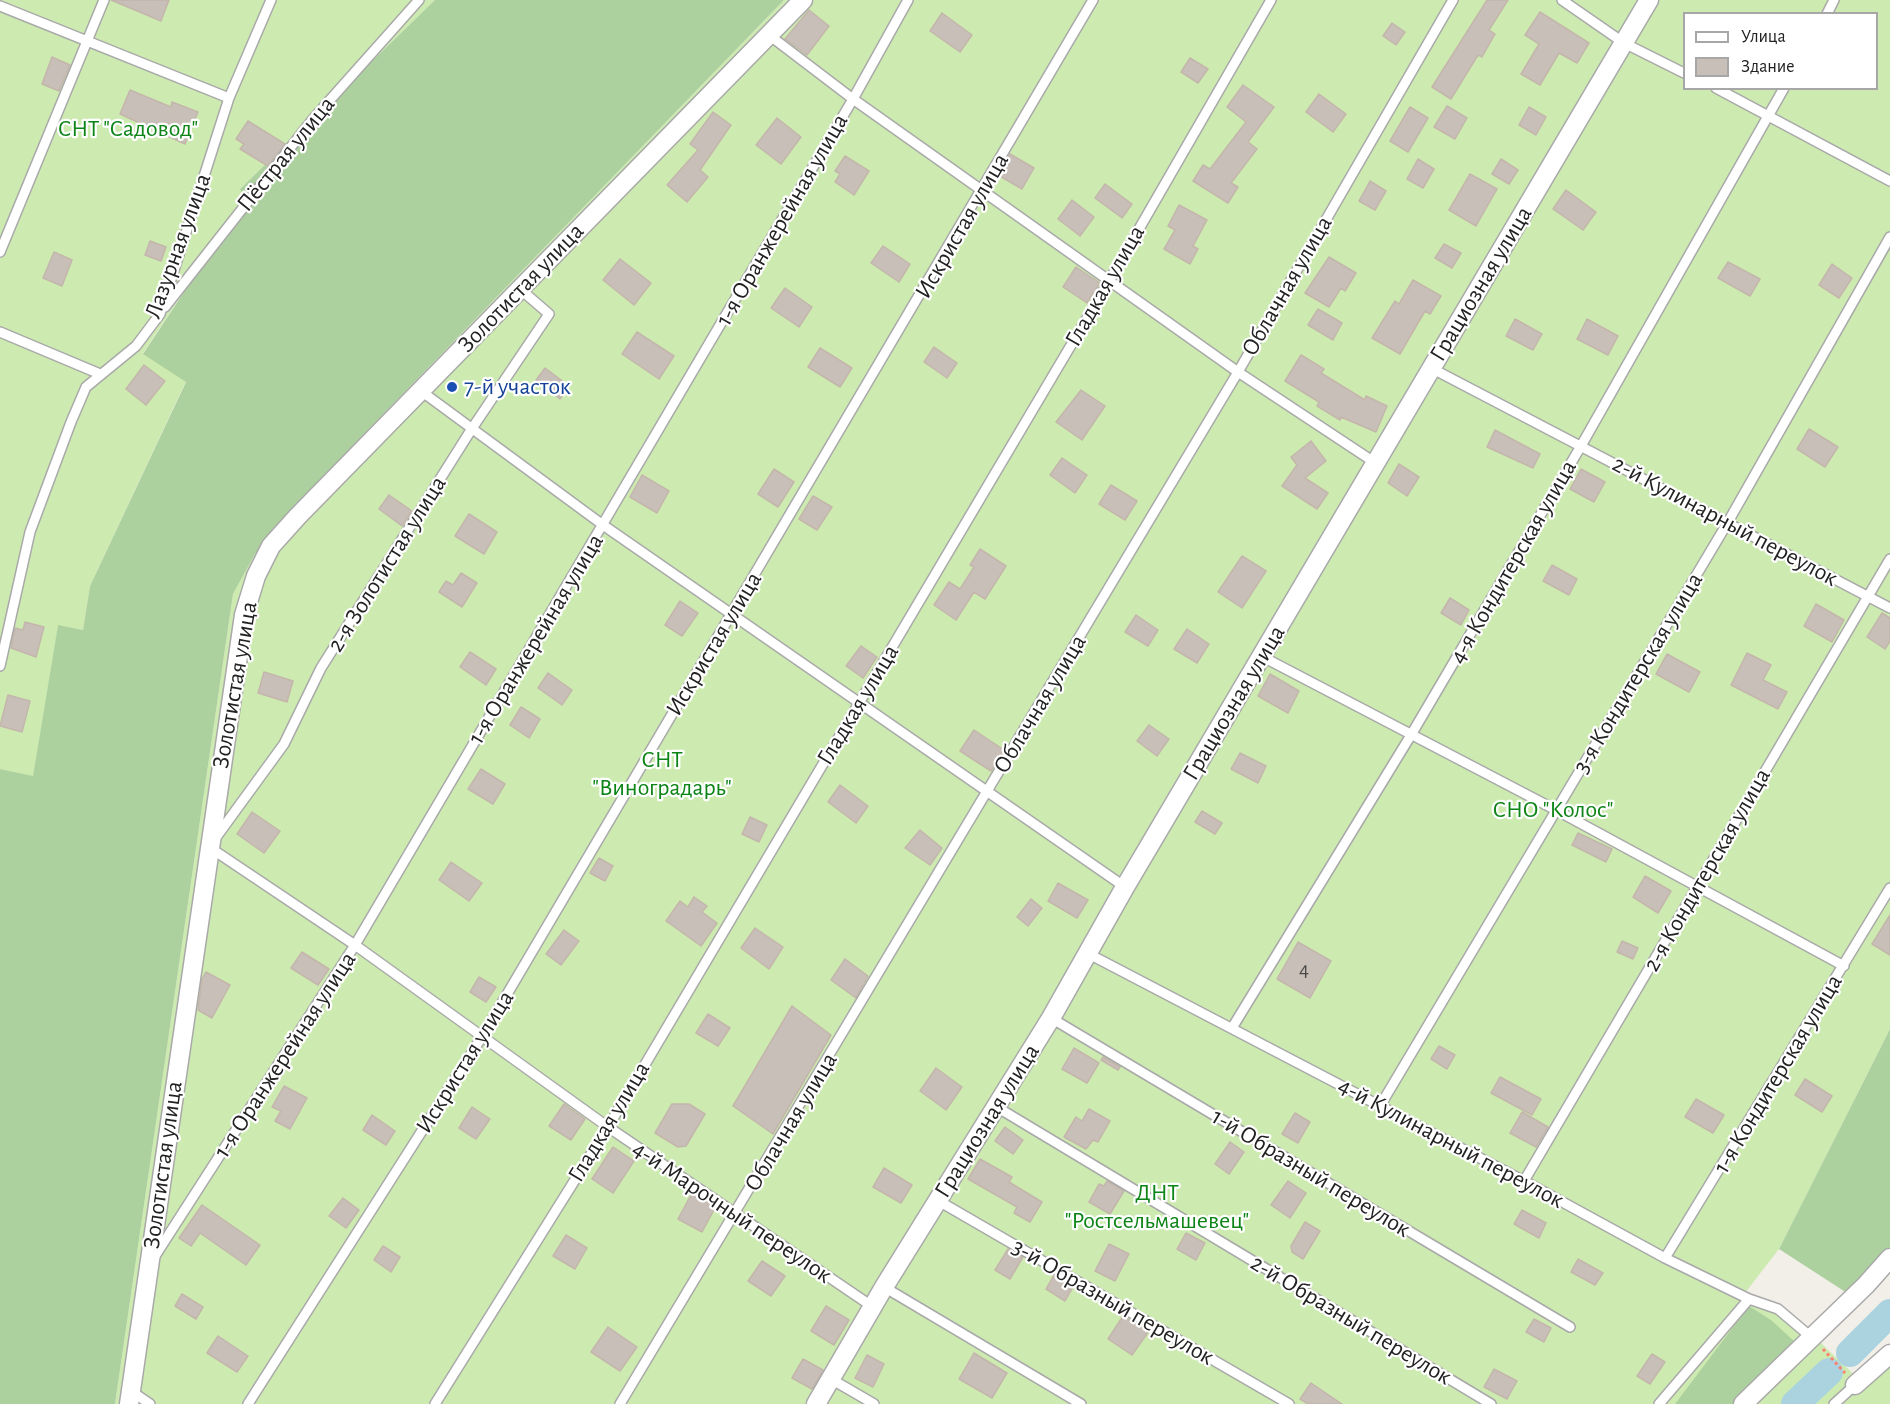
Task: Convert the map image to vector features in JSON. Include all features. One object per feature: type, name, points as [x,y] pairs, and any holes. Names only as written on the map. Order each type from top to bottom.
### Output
[{"type":"street","name":"Золотистая улица","points":[[130,1397],[244,615],[256,576],[272,546],[292,523],[803,0]]},
{"type":"street","name":"Грациозная улица","points":[[816,1404],[937,1200],[1051,1018],[1125,887],[1377,464],[1431,368],[1649,0]]},
{"type":"street","points":[[1743,1404],[1866,1285],[1890,1257]]},
{"type":"street","points":[[1855,1385],[1890,1354]]},
{"type":"lane","points":[[0,252],[104,0]]},
{"type":"lane","name":"Лазурная улица","points":[[100,374],[136,346],[160,314],[229,98],[271,0]]},
{"type":"lane","name":"Пёстрая улица","points":[[160,314],[313,119],[419,0]]},
{"type":"lane","name":"1-я Оранжерейная улица","points":[[147,1269],[355,945],[853,99],[908,0]]},
{"type":"lane","name":"Искристая улица","points":[[248,1404],[483,1035],[983,191],[1093,0]]},
{"type":"lane","name":"Гладкая улица","points":[[435,1404],[608,1127],[1272,0]]},
{"type":"lane","name":"Облачная улица","points":[[620,1404],[1238,372],[1453,0]]},
{"type":"lane","points":[[1562,0],[1624,43],[1683,72]]},
{"type":"lane","points":[[0,6],[229,98]]},
{"type":"lane","points":[[769,35],[853,99],[1238,372],[1377,464]]},
{"type":"lane","points":[[1720,90],[1890,181]]},
{"type":"lane","name":"4-я Кондитерская улица","points":[[1232,1028],[1411,735],[1581,446],[1783,90]]},
{"type":"lane","name":"3-я Кондитерская улица","points":[[1380,1106],[1728,522],[1890,237]]},
{"type":"lane","name":"2-я Золотистая улица","points":[[209,847],[284,744],[321,668],[471,430],[549,314],[520,289]]},
{"type":"lane","points":[[0,332],[100,374],[86,387],[30,532],[0,665]]},
{"type":"lane","name":"2-й Кулинарный переулок","points":[[1431,368],[1890,608]]},
{"type":"lane","points":[[421,391],[603,525],[861,701],[1125,887]]},
{"type":"lane","name":"2-я Кондитерская улица","points":[[1524,1181],[1890,559]]},
{"type":"lane","points":[[1261,656],[1699,886],[1844,966]]},
{"type":"lane","name":"4-й Марочный переулок","points":[[209,847],[355,945],[608,1127],[735,1215],[873,1307]]},
{"type":"lane","name":"1-я Кондитерская улица","points":[[1665,1258],[1890,888]]},
{"type":"lane","name":"4-й Кулинарный переулок","points":[[1087,953],[1524,1181],[1665,1258],[1749,1299],[1778,1309],[1811,1337]]},
{"type":"lane","name":"1-й Образный переулок","points":[[1051,1018],[1570,1328]]},
{"type":"lane","name":"2-й Образный переулок","points":[[995,1106],[1491,1404]]},
{"type":"lane","name":"3-й Образный переулок","points":[[937,1200],[1289,1404]]},
{"type":"lane","points":[[885,1287],[1081,1404]]},
{"type":"lane","points":[[1659,1404],[1749,1299]]},
{"type":"lane","points":[[831,1379],[874,1404]]},
{"type":"lane","points":[[1834,1404],[1855,1385]]},
{"type":"lane","points":[[130,1397],[150,1404]]},
{"type":"path","points":[[1811,1337],[1855,1385]]},
{"type":"green space","name":"СНТ \"Садовод\"","points":[[0,0],[435,0],[240,189],[245,200],[143,353],[186,381],[90,586],[83,630],[58,626],[33,777],[0,769]]},
{"type":"green space","points":[[435,0],[784,0],[308,492],[255,554],[233,594],[115,1404],[0,1404],[0,769],[33,776],[58,625],[83,630],[90,586],[186,382],[143,354],[245,200],[240,189]]},
{"type":"green space","points":[[784,0],[1890,0],[1890,1029],[1779,1249],[1745,1293],[1800,1323],[1865,1385],[1890,1367],[1890,1404],[115,1404],[233,594],[255,554],[308,492]]},
{"type":"green space","points":[[1890,1029],[1890,1247],[1861,1282],[1847,1293],[1779,1249]]},
{"type":"green space","points":[[1749,1306],[1771,1320],[1795,1342],[1733,1404],[1675,1404]]},
{"type":"building","points":[[111,0],[169,0],[161,21]]},
{"type":"building","points":[[1487,0],[1508,0],[1489,30],[1495,34],[1482,57],[1478,55],[1451,99],[1432,87]]},
{"type":"building","points":[[809,10],[829,26],[807,55],[785,39]]},
{"type":"building","points":[[1540,12],[1589,43],[1577,63],[1559,53],[1540,85],[1521,74],[1539,44],[1525,35]]},
{"type":"building","points":[[942,13],[972,35],[960,52],[930,31]]},
{"type":"building","points":[[1392,23],[1405,32],[1396,45],[1383,36]]},
{"type":"building","points":[[52,57],[70,65],[59,91],[42,84]]},
{"type":"building","points":[[1190,58],[1208,69],[1198,83],[1181,72]]},
{"type":"building","points":[[1243,85],[1274,107],[1248,142],[1257,149],[1231,183],[1238,187],[1228,203],[1193,181],[1203,165],[1210,169],[1246,122],[1227,107]]},
{"type":"building","points":[[130,90],[171,107],[172,102],[198,112],[185,144],[120,114]]},
{"type":"building","points":[[1319,94],[1346,114],[1333,132],[1306,112]]},
{"type":"building","points":[[1447,106],[1467,118],[1455,139],[1434,127]]},
{"type":"building","points":[[1410,107],[1428,118],[1408,152],[1390,141]]},
{"type":"building","points":[[1529,107],[1546,117],[1536,135],[1519,125]]},
{"type":"building","points":[[713,112],[731,125],[700,170],[708,177],[687,202],[667,185],[698,150],[690,144]]},
{"type":"building","points":[[777,118],[801,137],[781,164],[756,145]]},
{"type":"building","points":[[248,121],[285,144],[268,166],[240,149],[244,144],[236,139]]},
{"type":"building","points":[[1010,154],[1034,168],[1022,189],[998,175]]},
{"type":"building","points":[[845,156],[869,171],[854,195],[835,182],[840,174],[835,171]]},
{"type":"building","points":[[1418,159],[1434,169],[1423,188],[1407,179]]},
{"type":"building","points":[[1501,159],[1518,170],[1509,184],[1492,174]]},
{"type":"building","points":[[1470,174],[1497,189],[1476,226],[1449,210]]},
{"type":"building","points":[[1370,181],[1386,191],[1375,210],[1359,201]]},
{"type":"building","points":[[1105,184],[1132,204],[1122,218],[1095,198]]},
{"type":"building","points":[[1566,190],[1596,212],[1583,230],[1553,209]]},
{"type":"building","points":[[1072,200],[1094,217],[1080,236],[1058,219]]},
{"type":"building","points":[[1179,205],[1207,220],[1193,246],[1198,249],[1190,264],[1164,249],[1175,230],[1168,226]]},
{"type":"building","points":[[150,241],[166,247],[161,261],[145,255]]},
{"type":"building","points":[[1444,244],[1461,253],[1452,268],[1435,258]]},
{"type":"building","points":[[883,246],[910,264],[899,282],[871,263]]},
{"type":"building","points":[[54,252],[72,260],[62,286],[43,278]]},
{"type":"building","points":[[1329,257],[1356,273],[1345,291],[1341,288],[1329,307],[1305,293]]},
{"type":"building","points":[[620,259],[651,283],[634,305],[603,280]]},
{"type":"building","points":[[1728,262],[1760,279],[1750,296],[1718,278]]},
{"type":"building","points":[[1832,264],[1852,278],[1839,298],[1819,285]]},
{"type":"building","points":[[1076,267],[1100,283],[1087,303],[1063,287]]},
{"type":"building","points":[[1413,280],[1441,296],[1430,314],[1425,311],[1400,354],[1372,338],[1395,301],[1399,304]]},
{"type":"building","points":[[785,288],[812,307],[799,327],[771,308]]},
{"type":"building","points":[[1318,309],[1342,323],[1333,340],[1308,325]]},
{"type":"building","points":[[1515,319],[1542,334],[1533,350],[1506,336]]},
{"type":"building","points":[[1587,319],[1618,336],[1608,355],[1577,339]]},
{"type":"building","points":[[637,332],[674,356],[659,379],[622,354]]},
{"type":"building","points":[[934,347],[957,363],[947,378],[924,362]]},
{"type":"building","points":[[820,348],[852,368],[840,387],[808,367]]},
{"type":"building","points":[[1301,355],[1324,369],[1321,373],[1365,400],[1366,396],[1387,406],[1376,432],[1341,417],[1340,420],[1317,406],[1319,402],[1285,381]]},
{"type":"building","points":[[144,365],[165,381],[146,405],[126,389]]},
{"type":"building","points":[[545,368],[569,386],[560,399],[536,380]]},
{"type":"building","points":[[1081,390],[1105,406],[1082,440],[1056,422]]},
{"type":"building","points":[[1809,429],[1838,447],[1825,467],[1797,449]]},
{"type":"building","points":[[1495,430],[1540,454],[1533,468],[1487,447]]},
{"type":"building","points":[[1311,441],[1326,461],[1305,478],[1328,493],[1317,509],[1282,486],[1297,465],[1291,457]]},
{"type":"building","points":[[1062,458],[1087,475],[1075,493],[1050,475]]},
{"type":"building","points":[[1399,464],[1419,477],[1407,496],[1388,483]]},
{"type":"building","points":[[774,469],[794,482],[778,507],[758,494]]},
{"type":"building","points":[[1581,469],[1605,482],[1594,502],[1570,489]]},
{"type":"building","points":[[642,475],[669,491],[657,513],[630,497]]},
{"type":"building","points":[[1111,485],[1137,501],[1125,520],[1099,504]]},
{"type":"building","points":[[389,495],[412,511],[402,526],[379,509]]},
{"type":"building","points":[[813,496],[832,507],[817,530],[799,519]]},
{"type":"building","points":[[469,514],[497,532],[484,554],[455,536]]},
{"type":"building","points":[[980,549],[1006,566],[985,599],[974,592],[956,620],[934,605],[949,582],[960,589],[974,567],[970,565]]},
{"type":"building","points":[[1242,556],[1266,571],[1242,608],[1218,592]]},
{"type":"building","points":[[1552,565],[1577,579],[1569,595],[1543,581]]},
{"type":"building","points":[[461,573],[477,583],[462,607],[439,592],[446,581],[453,585]]},
{"type":"building","points":[[1450,598],[1469,610],[1461,625],[1441,613]]},
{"type":"building","points":[[680,601],[698,613],[682,636],[665,625]]},
{"type":"building","points":[[1816,604],[1844,620],[1832,642],[1804,626]]},
{"type":"building","points":[[1882,613],[1890,618],[1890,641],[1885,649],[1867,637]]},
{"type":"building","points":[[1136,615],[1158,630],[1148,646],[1125,632]]},
{"type":"building","points":[[25,622],[44,627],[36,657],[11,648],[15,628],[23,630]]},
{"type":"building","points":[[1187,629],[1209,644],[1197,663],[1174,649]]},
{"type":"building","points":[[861,646],[877,657],[863,678],[846,666]]},
{"type":"building","points":[[470,652],[496,669],[486,685],[460,667]]},
{"type":"building","points":[[1747,653],[1771,665],[1763,680],[1787,692],[1778,709],[1731,685]]},
{"type":"building","points":[[1667,654],[1700,672],[1689,692],[1656,674]]},
{"type":"building","points":[[264,672],[293,681],[287,702],[258,693]]},
{"type":"building","points":[[548,673],[572,690],[562,705],[538,688]]},
{"type":"building","points":[[1270,674],[1299,691],[1288,713],[1258,696]]},
{"type":"building","points":[[8,695],[30,701],[22,732],[0,726]]},
{"type":"building","points":[[521,707],[540,719],[529,738],[510,725]]},
{"type":"building","points":[[1149,725],[1169,739],[1157,756],[1137,741]]},
{"type":"building","points":[[974,730],[1004,750],[991,771],[960,751]]},
{"type":"building","points":[[1240,753],[1266,766],[1258,783],[1231,769]]},
{"type":"building","points":[[481,769],[505,784],[493,804],[468,789]]},
{"type":"building","points":[[840,785],[868,806],[856,823],[828,802]]},
{"type":"building","points":[[1202,811],[1222,823],[1215,834],[1195,822]]},
{"type":"building","points":[[252,812],[280,831],[264,853],[237,834]]},
{"type":"building","points":[[750,817],[767,825],[759,842],[742,834]]},
{"type":"building","points":[[920,830],[942,848],[930,865],[905,848]]},
{"type":"building","points":[[1578,833],[1612,849],[1606,862],[1572,845]]},
{"type":"building","points":[[599,858],[613,866],[605,881],[590,873]]},
{"type":"building","points":[[451,862],[482,883],[469,901],[439,880]]},
{"type":"building","points":[[1645,876],[1671,891],[1658,913],[1633,897]]},
{"type":"building","points":[[1058,883],[1088,900],[1077,918],[1048,901]]},
{"type":"building","points":[[694,897],[707,906],[702,912],[717,923],[701,946],[666,921],[680,901],[688,907]]},
{"type":"building","points":[[1031,899],[1042,908],[1028,926],[1017,917]]},
{"type":"building","points":[[1890,915],[1890,955],[1872,944]]},
{"type":"building","points":[[755,928],[783,947],[769,969],[741,948]]},
{"type":"building","points":[[564,930],[579,941],[561,965],[546,954]]},
{"type":"building","points":[[1622,941],[1638,948],[1633,959],[1617,952]]},
{"type":"building","points":[[1298,942],[1331,961],[1310,998],[1277,979]]},
{"type":"building","points":[[302,952],[329,969],[318,985],[291,968]]},
{"type":"building","points":[[845,959],[868,976],[856,998],[831,980]]},
{"type":"building","points":[[206,972],[230,985],[212,1018],[198,1010],[202,979]]},
{"type":"building","points":[[479,977],[496,987],[486,1002],[470,992]]},
{"type":"building","points":[[792,1006],[831,1035],[773,1134],[733,1106]]},
{"type":"building","points":[[708,1014],[730,1028],[718,1046],[696,1033]]},
{"type":"building","points":[[1439,1046],[1455,1055],[1447,1069],[1431,1059]]},
{"type":"building","points":[[1074,1048],[1099,1063],[1087,1083],[1062,1069]]},
{"type":"building","points":[[1103,1057],[1120,1067],[1118,1070],[1101,1060]]},
{"type":"building","points":[[936,1068],[962,1087],[946,1110],[920,1091]]},
{"type":"building","points":[[1500,1077],[1541,1099],[1532,1115],[1491,1093]]},
{"type":"building","points":[[1805,1079],[1832,1096],[1822,1112],[1795,1095]]},
{"type":"building","points":[[284,1086],[307,1098],[290,1129],[275,1121],[281,1111],[272,1107]]},
{"type":"building","points":[[1696,1099],[1724,1115],[1713,1133],[1685,1117]]},
{"type":"building","points":[[564,1104],[585,1119],[571,1140],[549,1126]]},
{"type":"building","points":[[672,1104],[689,1104],[705,1114],[686,1146],[678,1147],[655,1133]]},
{"type":"building","points":[[472,1107],[490,1119],[476,1139],[459,1128]]},
{"type":"building","points":[[1089,1109],[1110,1121],[1098,1142],[1093,1140],[1086,1149],[1064,1137],[1076,1117],[1082,1121]]},
{"type":"building","points":[[1522,1112],[1548,1127],[1536,1147],[1510,1133]]},
{"type":"building","points":[[1295,1113],[1310,1122],[1298,1143],[1282,1134]]},
{"type":"building","points":[[372,1115],[395,1131],[386,1145],[363,1130]]},
{"type":"building","points":[[1005,1127],[1023,1140],[1013,1154],[995,1141]]},
{"type":"building","points":[[1230,1142],[1244,1152],[1229,1174],[1215,1164]]},
{"type":"building","points":[[613,1147],[634,1161],[613,1193],[592,1179]]},
{"type":"building","points":[[980,1159],[1012,1177],[1009,1182],[1042,1202],[1030,1222],[1014,1213],[1017,1207],[968,1179]]},
{"type":"building","points":[[884,1168],[912,1185],[901,1203],[873,1187]]},
{"type":"building","points":[[1107,1181],[1124,1191],[1110,1214],[1089,1202],[1099,1184],[1104,1186]]},
{"type":"building","points":[[1288,1181],[1306,1193],[1290,1218],[1271,1205]]},
{"type":"building","points":[[692,1193],[715,1208],[702,1232],[678,1219]]},
{"type":"building","points":[[343,1198],[359,1210],[346,1228],[329,1216]]},
{"type":"building","points":[[202,1205],[260,1245],[246,1265],[200,1233],[191,1246],[179,1238]]},
{"type":"building","points":[[1522,1210],[1546,1223],[1539,1238],[1514,1224]]},
{"type":"building","points":[[1305,1222],[1320,1231],[1303,1259],[1292,1252],[1291,1246]]},
{"type":"building","points":[[1186,1233],[1205,1243],[1196,1260],[1177,1249]]},
{"type":"building","points":[[566,1235],[587,1248],[575,1269],[553,1256]]},
{"type":"building","points":[[1109,1244],[1129,1254],[1115,1281],[1095,1271]]},
{"type":"building","points":[[383,1246],[400,1257],[391,1272],[374,1260]]},
{"type":"building","points":[[1008,1249],[1023,1257],[1010,1279],[995,1270]]},
{"type":"building","points":[[1578,1259],[1603,1273],[1595,1285],[1571,1272]]},
{"type":"building","points":[[762,1261],[785,1276],[771,1296],[748,1281]]},
{"type":"building","points":[[1054,1275],[1073,1287],[1065,1301],[1046,1289]]},
{"type":"building","points":[[182,1294],[203,1307],[196,1319],[175,1306]]},
{"type":"building","points":[[826,1306],[849,1320],[834,1345],[811,1331]]},
{"type":"building","points":[[1123,1316],[1149,1331],[1132,1355],[1108,1339]]},
{"type":"building","points":[[1534,1319],[1551,1328],[1544,1342],[1526,1332]]},
{"type":"building","points":[[608,1327],[637,1347],[620,1371],[591,1352]]},
{"type":"building","points":[[218,1336],[248,1356],[237,1372],[207,1353]]},
{"type":"building","points":[[974,1353],[1007,1373],[992,1398],[959,1379]]},
{"type":"building","points":[[1652,1354],[1665,1362],[1650,1384],[1637,1376]]},
{"type":"building","points":[[867,1355],[884,1364],[873,1387],[855,1378]]},
{"type":"building","points":[[803,1359],[823,1370],[812,1389],[792,1378]]},
{"type":"building","points":[[1494,1369],[1517,1381],[1507,1399],[1484,1387]]},
{"type":"building","points":[[1311,1383],[1342,1404],[1308,1404],[1300,1399]]},
{"type":"waterway","points":[[1850,1353],[1890,1313]]},
{"type":"waterway","points":[[1795,1404],[1829,1372]]},
{"type":"place","name":"7-й участок","points":[[452,387]]},
{"type":"park label","name":"СНТ \"Виноградарь\"","points":[[662,774]]},
{"type":"park label","name":"СНО \"Колос\"","points":[[1553,810]]},
{"type":"park label","name":"ДНТ \"Ростсельмашевец\"","points":[[1157,1207]]}]
